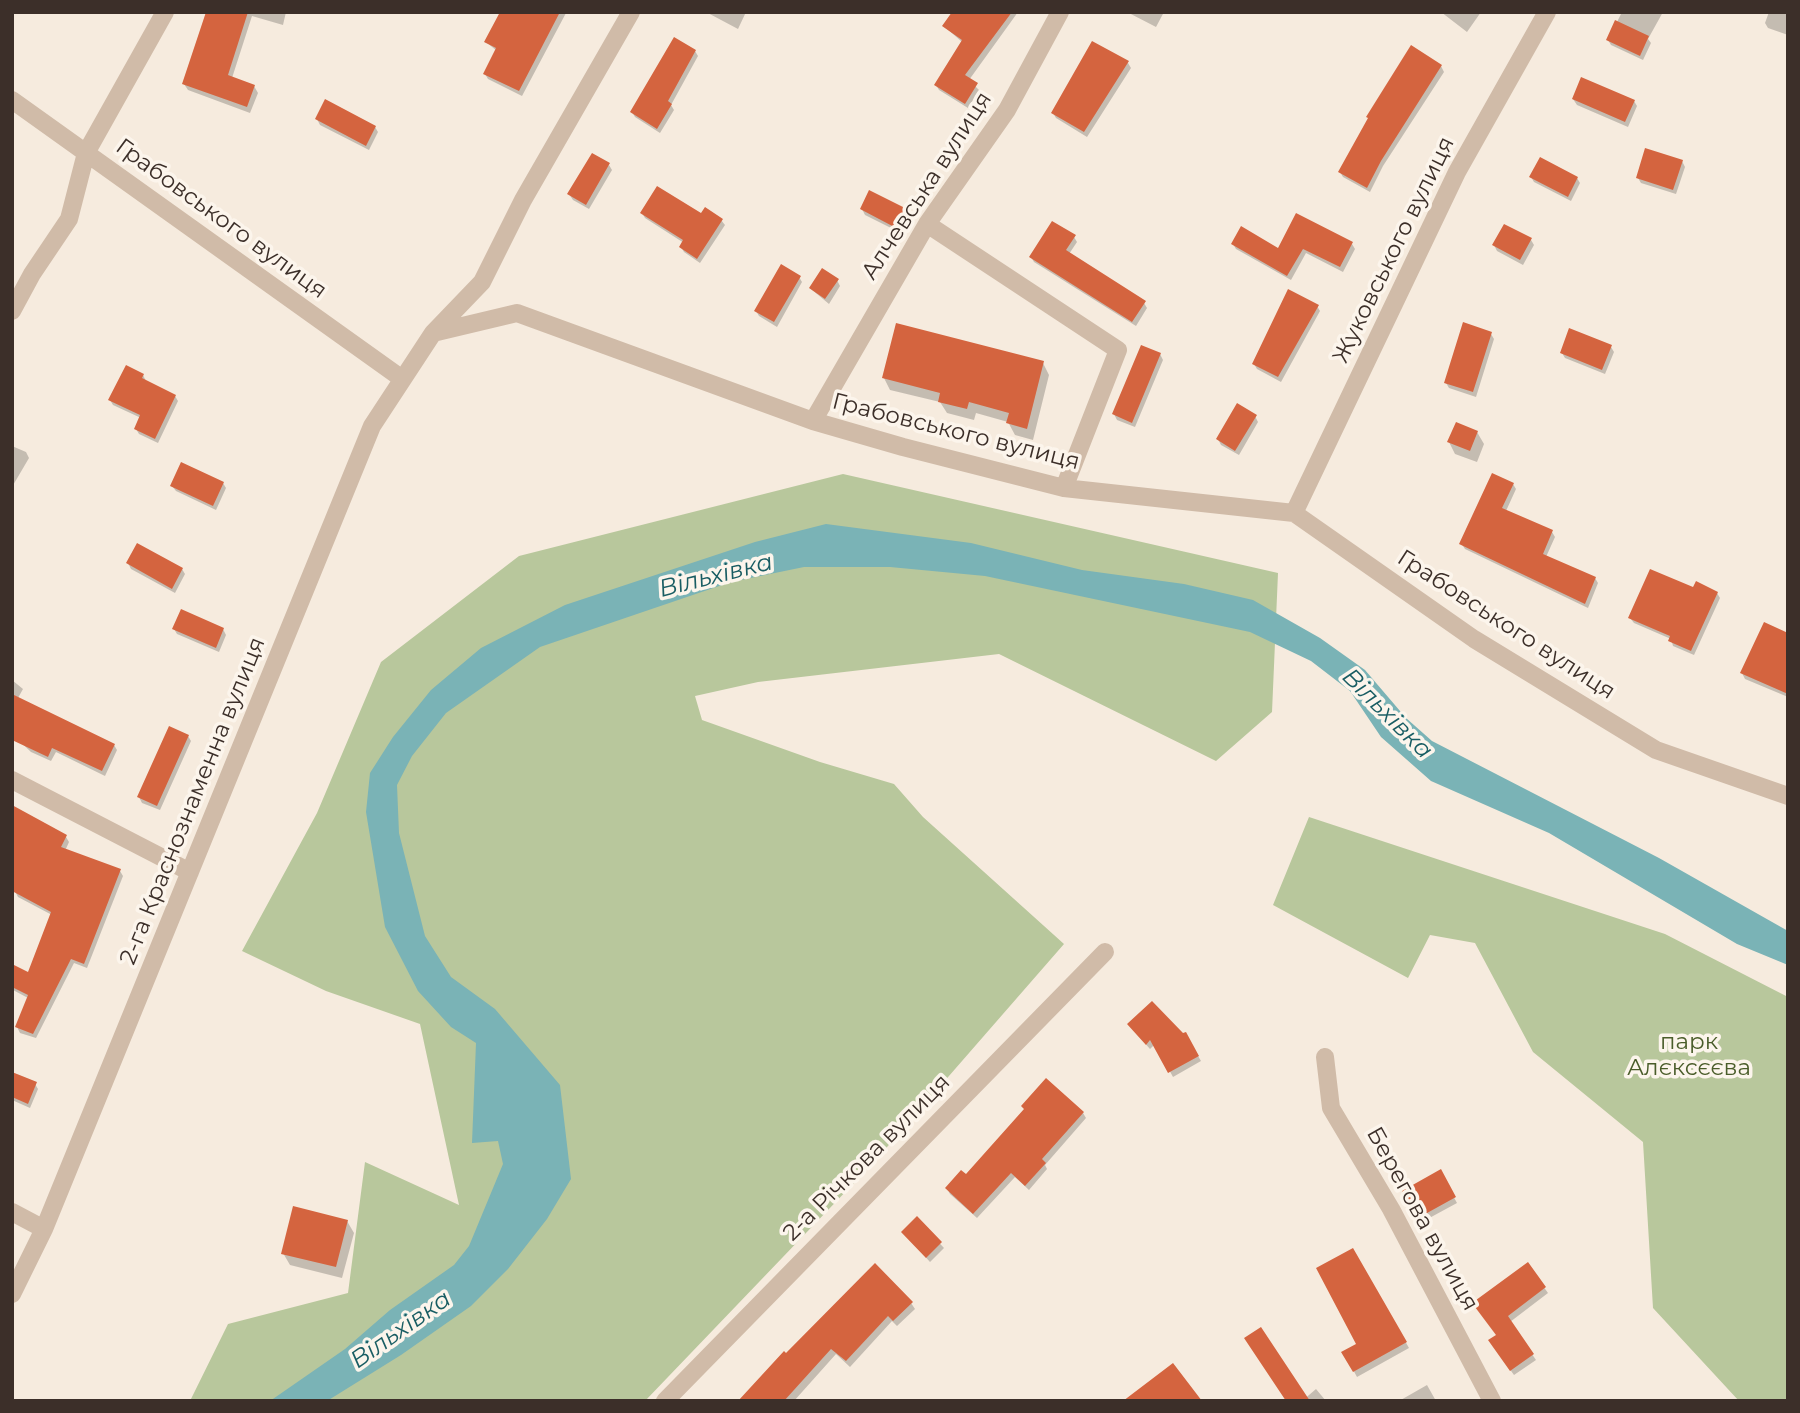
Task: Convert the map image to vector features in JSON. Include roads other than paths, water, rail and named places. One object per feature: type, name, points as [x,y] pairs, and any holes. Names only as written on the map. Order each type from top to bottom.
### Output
[{"type":"street","points":[[12,311],[32,274],[69,219],[86,152],[165,12]]},
{"type":"street","name":"2-га Краснознаменна вулиця","points":[[12,1294],[44,1229],[372,426],[433,333],[482,282],[523,200],[631,12]]},
{"type":"street","name":"Алчевська вулиця","points":[[813,421],[927,223],[1007,110],[1060,12]]},
{"type":"street","name":"Жуковського вулиця","points":[[1294,513],[1457,172],[1547,12]]},
{"type":"street","name":"Грабовського вулиця","points":[[12,100],[401,378]]},
{"type":"street","points":[[927,223],[1118,350],[1064,488]]},
{"type":"street","name":"Грабовського вулиця","points":[[433,333],[517,313],[813,421],[1064,488],[1294,513],[1474,639],[1656,750],[1788,796]]},
{"type":"street","points":[[12,780],[190,872]]},
{"type":"street","name":"2-а Річкова вулиця","points":[[665,1401],[1105,951]]},
{"type":"street","name":"Берегова вулиця","points":[[1325,1057],[1331,1108],[1391,1209],[1492,1401]]},
{"type":"street","points":[[12,1212],[44,1229]]},
{"type":"water","name":"Вільхівка","points":[[826,524],[971,543],[1082,570],[1184,584],[1253,600],[1320,638],[1365,670],[1406,718],[1432,741],[1659,858],[1788,931],[1788,965],[1737,944],[1549,833],[1431,781],[1381,737],[1350,691],[1311,661],[1250,632],[985,576],[890,567],[804,567],[731,582],[540,647],[446,713],[412,756],[397,785],[399,833],[425,936],[451,977],[495,1009],[560,1085],[571,1179],[547,1219],[508,1269],[471,1306],[401,1355],[327,1401],[270,1401],[345,1349],[390,1310],[454,1265],[469,1246],[503,1164],[498,1141],[472,1143],[476,1043],[451,1027],[418,991],[385,927],[366,812],[370,773],[393,737],[431,690],[481,648],[565,605],[755,542]]},
{"type":"park label","name":"парк Алєксєєва","points":[[1689,1055]]}]
